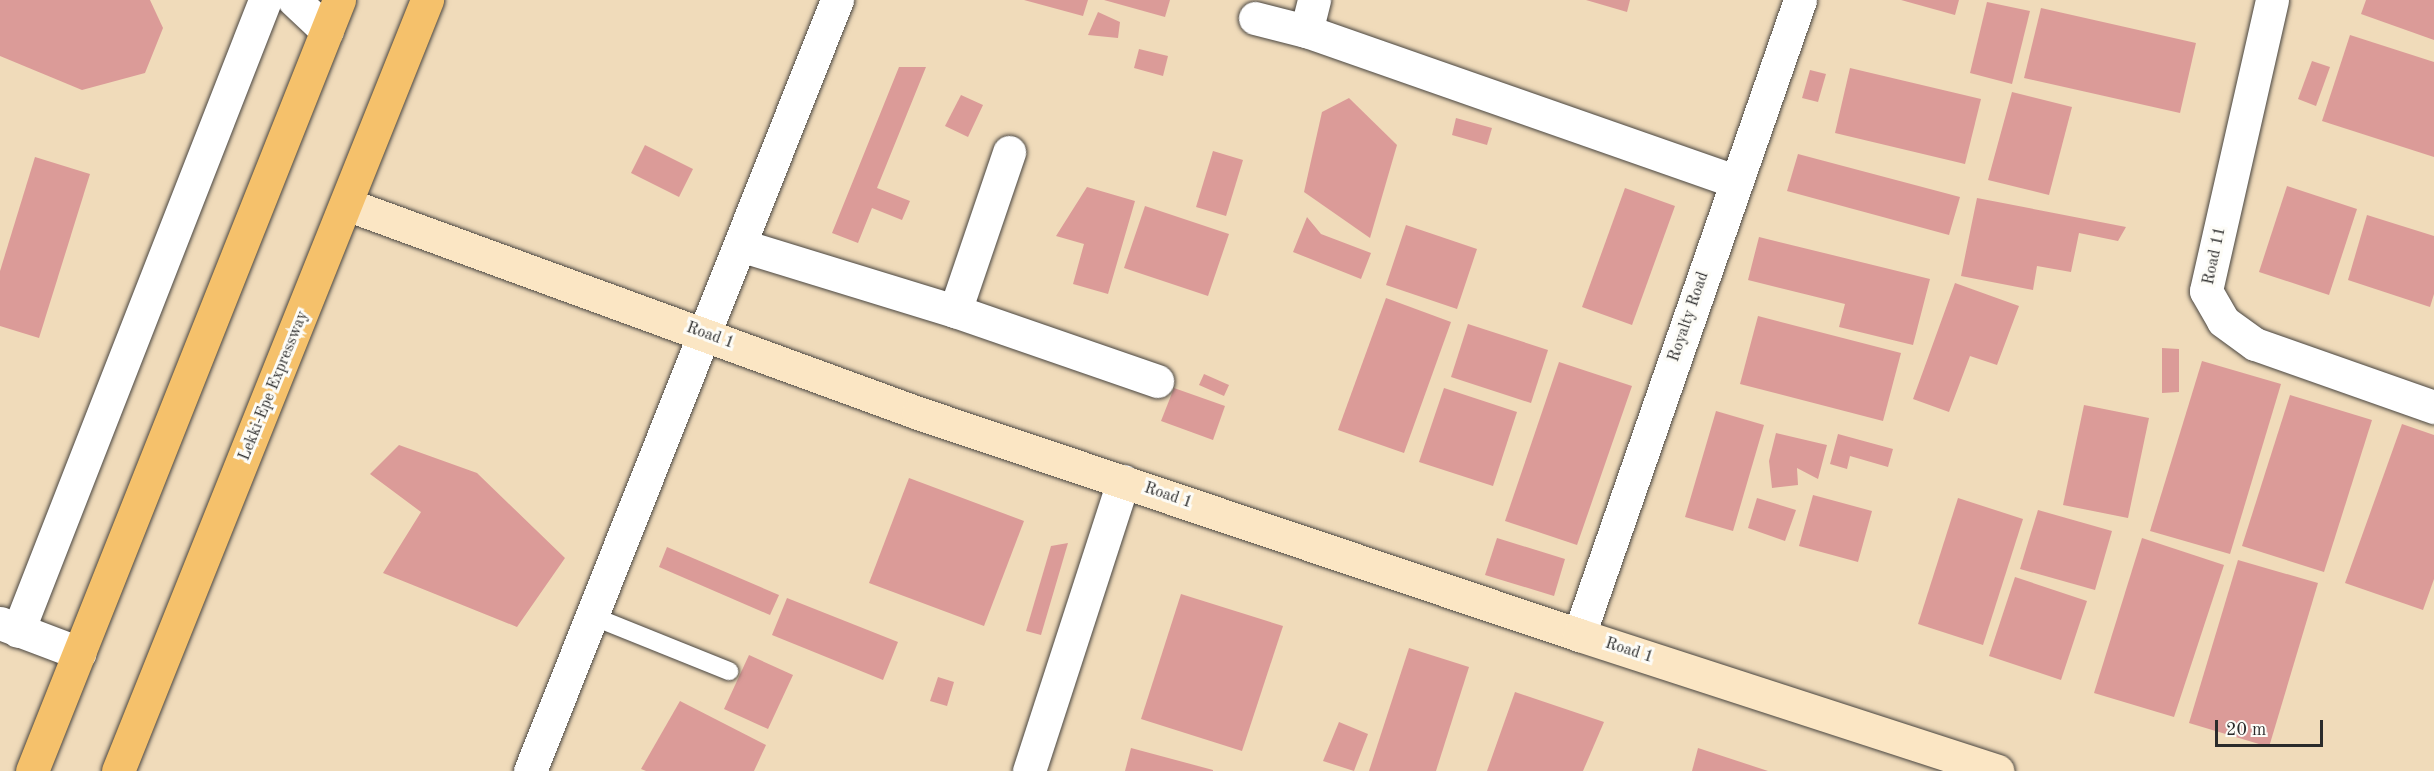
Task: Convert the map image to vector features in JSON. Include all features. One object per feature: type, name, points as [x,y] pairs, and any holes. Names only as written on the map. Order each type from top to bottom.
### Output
[{"type":"highway","points":[[32,771],[339,0]]},
{"type":"highway","name":"Lekki-Epe Expressway","points":[[118,771],[427,0]]},
{"type":"street","points":[[79,653],[9,627],[265,0]]},
{"type":"street","points":[[294,0],[327,30]]},
{"type":"street","points":[[530,771],[837,0]]},
{"type":"street","name":"Royalty Road","points":[[1579,635],[1800,0]]},
{"type":"street","name":"Road 11","points":[[2272,0],[2206,291],[2223,321],[2255,344],[2434,406]]},
{"type":"street","points":[[1255,18],[1310,15],[1736,182]]},
{"type":"street","points":[[955,311],[1009,152]]},
{"type":"street","name":"Road 1","points":[[345,204],[704,333],[918,413],[1579,635],[1997,771]]},
{"type":"street","points":[[740,245],[955,311],[1157,381]]},
{"type":"street","points":[[1029,771],[1123,481]]},
{"type":"lane","points":[[592,616],[729,671]]},
{"type":"building","points":[[0,0],[150,0],[163,28],[145,73],[82,90],[0,56]]},
{"type":"building","points":[[1024,0],[1088,0],[1083,16]]},
{"type":"building","points":[[1104,0],[1170,0],[1165,17]]},
{"type":"building","points":[[1586,0],[1630,0],[1627,12]]},
{"type":"building","points":[[1901,0],[1959,0],[1955,15]]},
{"type":"building","points":[[2366,0],[2434,0],[2434,40],[2361,14]]},
{"type":"building","points":[[1987,2],[2030,11],[2012,84],[1970,73]]},
{"type":"building","points":[[2041,8],[2196,43],[2180,113],[2024,78]]},
{"type":"building","points":[[1098,12],[1120,22],[1118,38],[1088,35]]},
{"type":"building","points":[[2350,35],[2434,62],[2434,157],[2322,121]]},
{"type":"building","points":[[1139,49],[1168,56],[1163,76],[1134,68]]},
{"type":"building","points":[[2312,61],[2330,67],[2316,106],[2298,99]]},
{"type":"building","points":[[899,67],[926,67],[877,188],[910,201],[902,220],[872,208],[858,243],[832,233]]},
{"type":"building","points":[[1850,68],[1981,99],[1965,164],[1835,133]]},
{"type":"building","points":[[1810,70],[1826,74],[1818,102],[1802,98]]},
{"type":"building","points":[[2012,92],[2072,107],[2049,195],[1988,180]]},
{"type":"building","points":[[961,95],[983,105],[968,137],[945,126]]},
{"type":"building","points":[[1349,98],[1397,145],[1370,238],[1304,192],[1322,112]]},
{"type":"building","points":[[1456,118],[1492,128],[1487,145],[1452,135]]},
{"type":"building","points":[[645,145],[693,169],[679,197],[631,173]]},
{"type":"building","points":[[1213,151],[1243,160],[1226,216],[1196,207]]},
{"type":"building","points":[[1798,154],[1960,197],[1949,235],[1787,191]]},
{"type":"building","points":[[35,157],[90,174],[39,338],[0,326],[0,271]]},
{"type":"building","points":[[2287,186],[2357,209],[2329,295],[2259,272]]},
{"type":"building","points":[[1087,187],[1135,201],[1108,294],[1073,284],[1084,244],[1056,236]]},
{"type":"building","points":[[1625,188],[1675,206],[1632,325],[1582,307]]},
{"type":"building","points":[[1977,198],[2126,227],[2118,241],[2079,233],[2071,272],[2037,266],[2033,290],[1961,276]]},
{"type":"building","points":[[1145,206],[1229,234],[1208,296],[1124,268]]},
{"type":"building","points":[[2367,215],[2434,236],[2434,294],[2430,307],[2348,280]]},
{"type":"building","points":[[1307,217],[1321,234],[1371,253],[1361,279],[1293,252]]},
{"type":"building","points":[[1406,225],[1477,249],[1457,309],[1386,285]]},
{"type":"building","points":[[1759,237],[1930,279],[1913,345],[1839,327],[1845,304],[1748,280]]},
{"type":"building","points":[[1955,283],[2019,306],[1997,365],[1970,356],[1949,412],[1913,399]]},
{"type":"building","points":[[1386,298],[1451,322],[1404,453],[1338,430]]},
{"type":"building","points":[[1758,316],[1901,353],[1883,421],[1740,384]]},
{"type":"building","points":[[1468,324],[1548,350],[1531,403],[1451,377]]},
{"type":"building","points":[[2162,348],[2179,349],[2179,392],[2162,393]]},
{"type":"building","points":[[2202,361],[2281,384],[2230,554],[2150,531]]},
{"type":"building","points":[[1559,362],[1632,386],[1577,545],[1505,521]]},
{"type":"building","points":[[1204,374],[1229,385],[1224,396],[1199,385]]},
{"type":"building","points":[[1174,388],[1225,406],[1213,440],[1161,421]]},
{"type":"building","points":[[1444,388],[1517,412],[1493,486],[1419,462]]},
{"type":"building","points":[[2290,395],[2372,420],[2324,572],[2242,546]]},
{"type":"building","points":[[2084,405],[2149,418],[2128,518],[2063,505]]},
{"type":"building","points":[[1716,411],[1764,425],[1733,531],[1685,517]]},
{"type":"building","points":[[2402,424],[2434,435],[2434,579],[2423,610],[2345,583]]},
{"type":"building","points":[[1776,433],[1827,445],[1818,479],[1797,468],[1798,485],[1772,488],[1769,461]]},
{"type":"building","points":[[1838,434],[1893,449],[1888,467],[1850,456],[1847,469],[1830,464]]},
{"type":"building","points":[[399,445],[477,473],[565,558],[517,627],[383,573],[421,512],[370,474]]},
{"type":"building","points":[[909,478],[1024,521],[984,626],[869,583]]},
{"type":"building","points":[[1813,495],[1872,511],[1858,562],[1799,546]]},
{"type":"building","points":[[1757,498],[1796,510],[1785,541],[1748,528]]},
{"type":"building","points":[[1958,498],[2023,519],[1983,645],[1918,624]]},
{"type":"building","points":[[2038,510],[2112,531],[2095,590],[2020,569]]},
{"type":"building","points":[[1497,538],[1565,559],[1554,596],[1485,575]]},
{"type":"building","points":[[2142,538],[2224,565],[2174,717],[2094,693]]},
{"type":"building","points":[[1068,543],[1041,635],[1026,631],[1051,546]]},
{"type":"building","points":[[667,547],[779,595],[770,615],[659,567]]},
{"type":"building","points":[[2238,560],[2318,583],[2269,747],[2189,723]]},
{"type":"building","points":[[2015,577],[2087,601],[2061,680],[1989,656]]},
{"type":"building","points":[[1181,594],[1283,626],[1242,751],[1141,719]]},
{"type":"building","points":[[787,598],[898,642],[883,680],[772,635]]},
{"type":"building","points":[[1409,648],[1469,667],[1436,771],[1369,771]]},
{"type":"building","points":[[749,655],[793,675],[768,729],[724,709]]},
{"type":"building","points":[[938,677],[954,682],[947,706],[930,701]]},
{"type":"building","points":[[1515,692],[1604,722],[1583,771],[1487,771]]},
{"type":"building","points":[[680,701],[766,745],[754,771],[646,771],[641,769]]},
{"type":"building","points":[[1339,722],[1368,734],[1354,771],[1323,761]]},
{"type":"building","points":[[1131,748],[1213,770],[1213,771],[1125,771]]},
{"type":"building","points":[[1698,748],[1768,771],[1692,771]]}]
